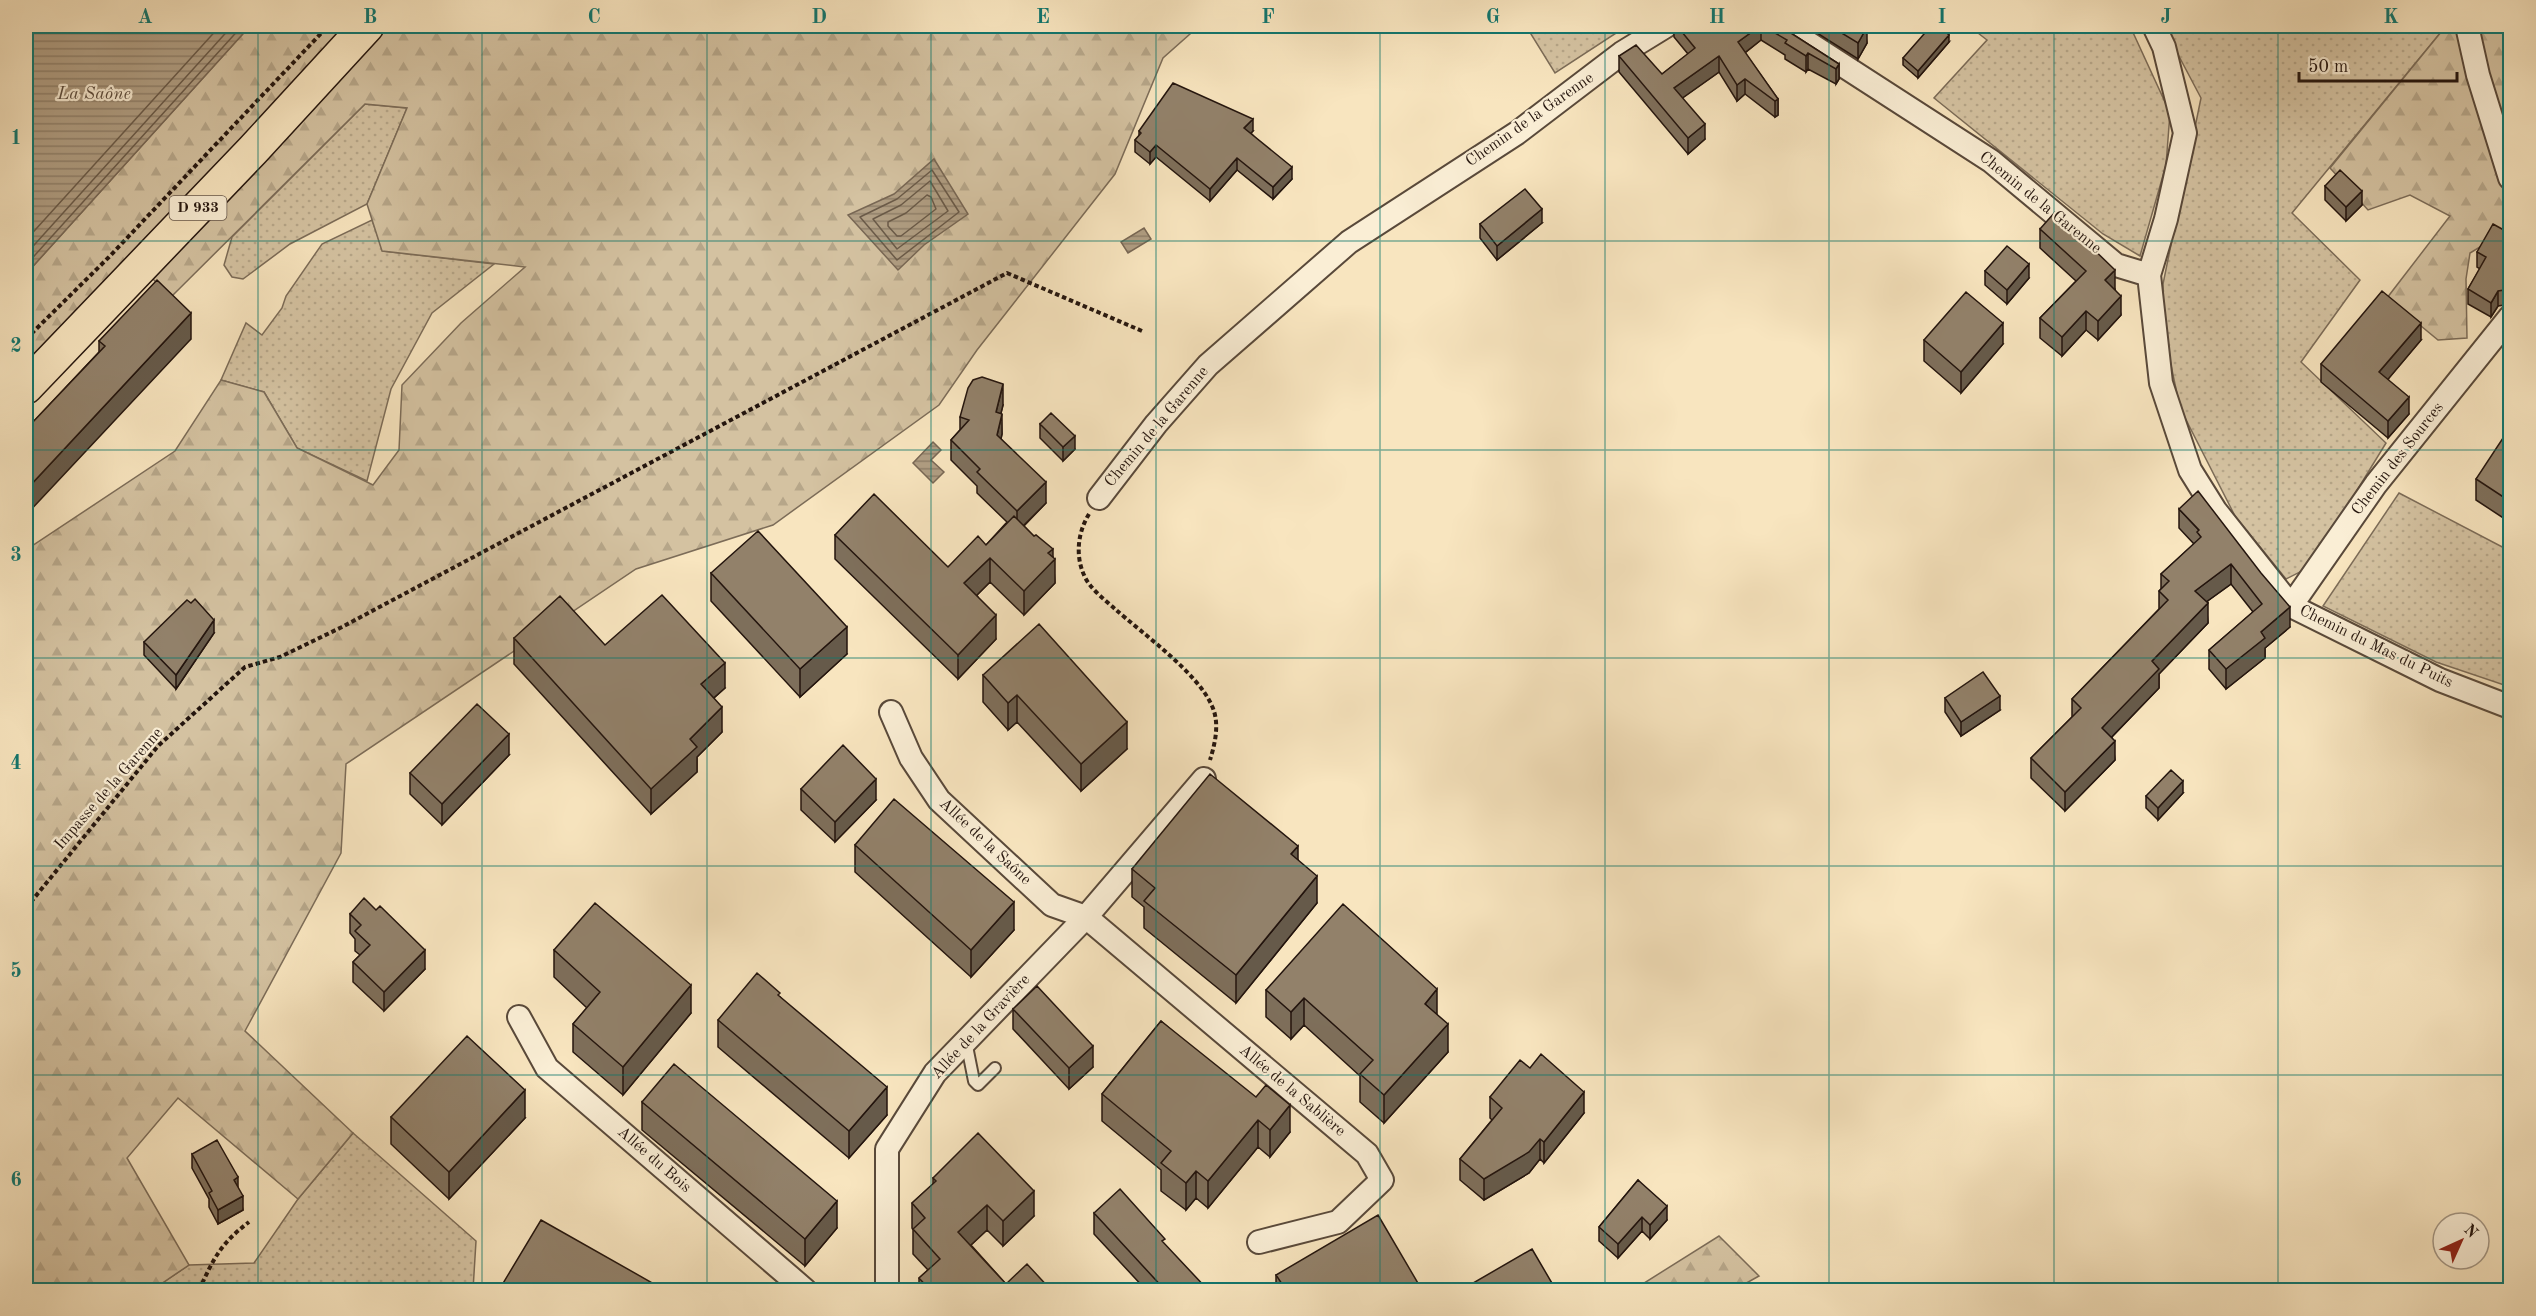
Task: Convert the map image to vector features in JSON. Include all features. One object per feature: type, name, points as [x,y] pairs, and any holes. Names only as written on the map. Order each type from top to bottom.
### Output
[{"type":"main road","name":"D 933","points":[[26,387],[253,150],[367,26]]},
{"type":"street","name":"Chemin de la Garenne","points":[[1099,498],[1155,424],[1208,365],[1349,242],[1517,133],[1622,53],[1666,26]]},
{"type":"street","name":"Chemin de la Garenne","points":[[1782,26],[1991,161],[2116,265],[2149,274]]},
{"type":"street","name":"Chemin du Mas du Puits","points":[[2154,26],[2164,47],[2185,133],[2166,219],[2149,274],[2161,383],[2190,470],[2215,510],[2291,606],[2440,680],[2511,707]]},
{"type":"street","points":[[2467,26],[2478,75],[2511,178]]},
{"type":"street","name":"Chemin des Sources","points":[[2291,606],[2376,484],[2511,317]]},
{"type":"street","name":"Allée de la Saône","points":[[891,712],[911,758],[939,801],[1052,904],[1086,917]]},
{"type":"street","points":[[1086,917],[1204,779]]},
{"type":"street","name":"Allée de la Gravière","points":[[887,1290],[887,1149],[935,1073],[1086,917]]},
{"type":"street","name":"Allée de la Sablière","points":[[1086,917],[1367,1154],[1382,1180],[1338,1222],[1259,1242]]},
{"type":"street","name":"Allée du Bois","points":[[519,1017],[547,1068],[805,1290]]},
{"type":"lane","points":[[966,1041],[974,1081],[978,1085],[995,1068]]},
{"type":"path","points":[[26,339],[109,257],[328,26]]},
{"type":"path","name":"Impasse de la Garenne","points":[[26,908],[158,746],[245,667],[280,657],[342,627],[1007,273],[1142,331]]},
{"type":"path","name":"Chemin de la Garenne","points":[[1099,498],[1081,527],[1078,551],[1084,576],[1101,596],[1184,670],[1213,707],[1216,741],[1204,779]]},
{"type":"path","points":[[199,1290],[217,1252],[249,1222]]},
{"type":"green space","points":[[250,26],[1199,26],[1163,58],[1115,174],[977,350],[939,405],[773,525],[636,569],[346,764],[341,853],[245,1031],[353,1133],[298,1199],[178,1098],[127,1158],[189,1265],[152,1290],[26,1290],[26,908],[29,901],[29,881],[26,880],[26,550],[175,451],[221,380],[264,392],[297,448],[373,485],[399,450],[402,385],[461,323],[525,267],[382,251],[367,204],[407,108],[365,104],[171,297],[152,278],[123,263],[26,362],[26,274]]},
{"type":"green space","points":[[1526,26],[1627,26],[1555,73]]},
{"type":"green space","points":[[1969,26],[2130,26],[2170,113],[2166,165],[2140,256],[2103,234],[1934,98],[1987,40]]},
{"type":"green space","points":[[2163,26],[2446,26],[2292,213],[2360,280],[2301,362],[2386,443],[2310,567],[2286,579],[2235,516],[2180,408],[2163,327],[2163,284],[2201,98]]},
{"type":"green space","points":[[2446,26],[2510,26],[2510,240],[2493,239],[2470,253],[2466,279],[2467,338],[2438,340],[2387,298],[2450,216],[2410,195],[2368,210],[2330,168]]},
{"type":"green space","points":[[365,104],[407,108],[367,204],[290,244],[243,279],[232,277],[224,265],[232,237]]},
{"type":"green space","points":[[372,220],[383,251],[494,264],[432,313],[391,389],[367,481],[297,448],[264,392],[221,380],[246,323],[262,335],[282,308],[286,296],[322,244]]},
{"type":"green space","points":[[2399,493],[2510,551],[2510,687],[2436,662],[2323,606]]},
{"type":"green space","points":[[353,1133],[476,1241],[473,1290],[152,1290],[189,1265],[254,1263],[298,1199]]},
{"type":"green space","points":[[1719,1236],[1759,1276],[1734,1290],[1633,1290]]},
{"type":"water","name":"La Saône","points":[[26,26],[250,26],[26,274]]},
{"type":"water","points":[[934,159],[968,214],[924,245],[898,270],[848,215],[894,194]]},
{"type":"water","points":[[1144,228],[1151,239],[1128,253],[1121,242]]},
{"type":"water","points":[[933,442],[941,450],[931,460],[944,472],[933,483],[913,463]]},
{"type":"building","points":[[1677,26],[1760,26],[1738,42],[1778,99],[1775,101],[1745,79],[1737,85],[1719,56],[1674,88],[1705,124],[1688,138],[1619,56],[1636,45],[1662,74],[1695,48]]},
{"type":"building","points":[[1763,26],[1780,26],[1839,64],[1836,69],[1808,53],[1806,56],[1785,43],[1787,40]]},
{"type":"building","points":[[1830,26],[1864,26],[1867,27],[1858,43]]},
{"type":"building","points":[[1931,26],[1939,26],[1949,35],[1918,71],[1903,58]]},
{"type":"building","points":[[1173,83],[1253,119],[1244,128],[1292,167],[1273,187],[1237,158],[1210,189],[1156,145],[1150,152],[1135,140]]},
{"type":"building","points":[[2340,170],[2362,191],[2346,207],[2325,186]]},
{"type":"building","points":[[1525,189],[1542,209],[1497,246],[1480,224]]},
{"type":"building","points":[[2055,212],[2115,270],[2105,280],[2121,296],[2098,321],[2086,311],[2062,337],[2040,318],[2086,271],[2040,229]]},
{"type":"building","points":[[2493,224],[2511,234],[2511,289],[2498,291],[2491,303],[2468,289],[2486,257],[2477,252]]},
{"type":"building","points":[[2007,246],[2029,264],[2007,290],[1985,271]]},
{"type":"building","points":[[157,280],[191,313],[26,490],[26,419],[28,417],[33,422],[105,346],[99,341]]},
{"type":"building","points":[[2382,291],[2421,323],[2379,372],[2409,397],[2388,421],[2321,364]]},
{"type":"building","points":[[1966,292],[2003,323],[1961,372],[1924,340]]},
{"type":"building","points":[[982,377],[1003,384],[996,412],[1002,414],[997,435],[1046,482],[1017,511],[977,472],[980,469],[951,440],[969,420],[960,417],[968,388],[973,380]]},
{"type":"building","points":[[1051,413],[1075,436],[1063,447],[1040,424]]},
{"type":"building","points":[[2503,438],[2511,443],[2511,502],[2476,479]]},
{"type":"building","points":[[2198,491],[2290,607],[2261,632],[2265,638],[2226,669],[2209,650],[2262,604],[2231,564],[2195,591],[2208,603],[2152,661],[2159,669],[2102,728],[2115,741],[2065,792],[2031,758],[2081,708],[2072,699],[2168,600],[2159,591],[2169,581],[2161,574],[2201,537],[2197,532],[2199,530],[2179,509]]},
{"type":"building","points":[[874,494],[948,567],[978,536],[986,545],[1014,516],[1034,536],[1036,535],[1053,549],[1048,553],[1055,559],[1024,591],[990,558],[964,583],[996,615],[958,655],[835,535]]},
{"type":"building","points":[[758,531],[847,627],[800,669],[711,573]]},
{"type":"building","points":[[662,595],[725,663],[701,684],[722,707],[690,739],[697,747],[651,789],[514,638],[560,596],[605,645]]},
{"type":"building","points":[[195,599],[214,620],[176,675],[144,642],[187,600],[191,603]]},
{"type":"building","points":[[1039,624],[1127,722],[1081,764],[1017,695],[1008,703],[983,675]]},
{"type":"building","points":[[1983,672],[2000,696],[1961,722],[1945,698]]},
{"type":"building","points":[[477,704],[509,734],[442,804],[410,773]]},
{"type":"building","points":[[843,745],[876,779],[835,822],[801,789]]},
{"type":"building","points":[[2171,770],[2183,781],[2158,808],[2146,796]]},
{"type":"building","points":[[1210,774],[1298,846],[1291,854],[1317,876],[1236,975],[1144,901],[1155,888],[1132,869]]},
{"type":"building","points":[[894,799],[1014,902],[971,950],[855,845]]},
{"type":"building","points":[[364,898],[376,910],[380,906],[425,950],[384,992],[353,962],[370,945],[355,931],[361,925],[350,914]]},
{"type":"building","points":[[595,903],[691,985],[623,1067],[573,1024],[600,992],[554,950]]},
{"type":"building","points":[[1343,904],[1437,989],[1425,1004],[1448,1024],[1384,1095],[1360,1074],[1373,1060],[1304,998],[1291,1012],[1266,990]]},
{"type":"building","points":[[757,973],[780,993],[778,995],[887,1087],[849,1131],[718,1020]]},
{"type":"building","points":[[1037,986],[1093,1046],[1069,1068],[1013,1009]]},
{"type":"building","points":[[1161,1021],[1256,1097],[1266,1085],[1290,1105],[1270,1130],[1258,1120],[1208,1181],[1196,1171],[1186,1183],[1161,1163],[1171,1151],[1102,1094]]},
{"type":"building","points":[[467,1036],[525,1090],[449,1172],[391,1117]]},
{"type":"building","points":[[1541,1054],[1584,1092],[1544,1142],[1540,1139],[1529,1152],[1484,1179],[1460,1159],[1502,1108],[1490,1097],[1520,1060],[1530,1068]]},
{"type":"building","points":[[674,1064],[837,1201],[805,1239],[642,1102]]},
{"type":"building","points":[[978,1133],[1034,1191],[1003,1221],[987,1205],[958,1232],[1006,1284],[1027,1264],[1051,1290],[930,1290],[919,1278],[940,1259],[913,1229],[925,1218],[912,1203],[936,1181],[933,1178]]},
{"type":"building","points":[[217,1140],[238,1177],[234,1180],[243,1196],[218,1210],[209,1193],[212,1191],[192,1154]]},
{"type":"building","points":[[1638,1180],[1667,1206],[1650,1225],[1642,1217],[1618,1244],[1599,1227]]},
{"type":"building","points":[[1120,1189],[1165,1239],[1162,1241],[1208,1290],[1165,1290],[1094,1213]]},
{"type":"building","points":[[1378,1215],[1422,1290],[1286,1290],[1276,1275]]},
{"type":"building","points":[[541,1220],[663,1289],[664,1290],[499,1290]]},
{"type":"building","points":[[1532,1249],[1556,1290],[1461,1290]]}]
